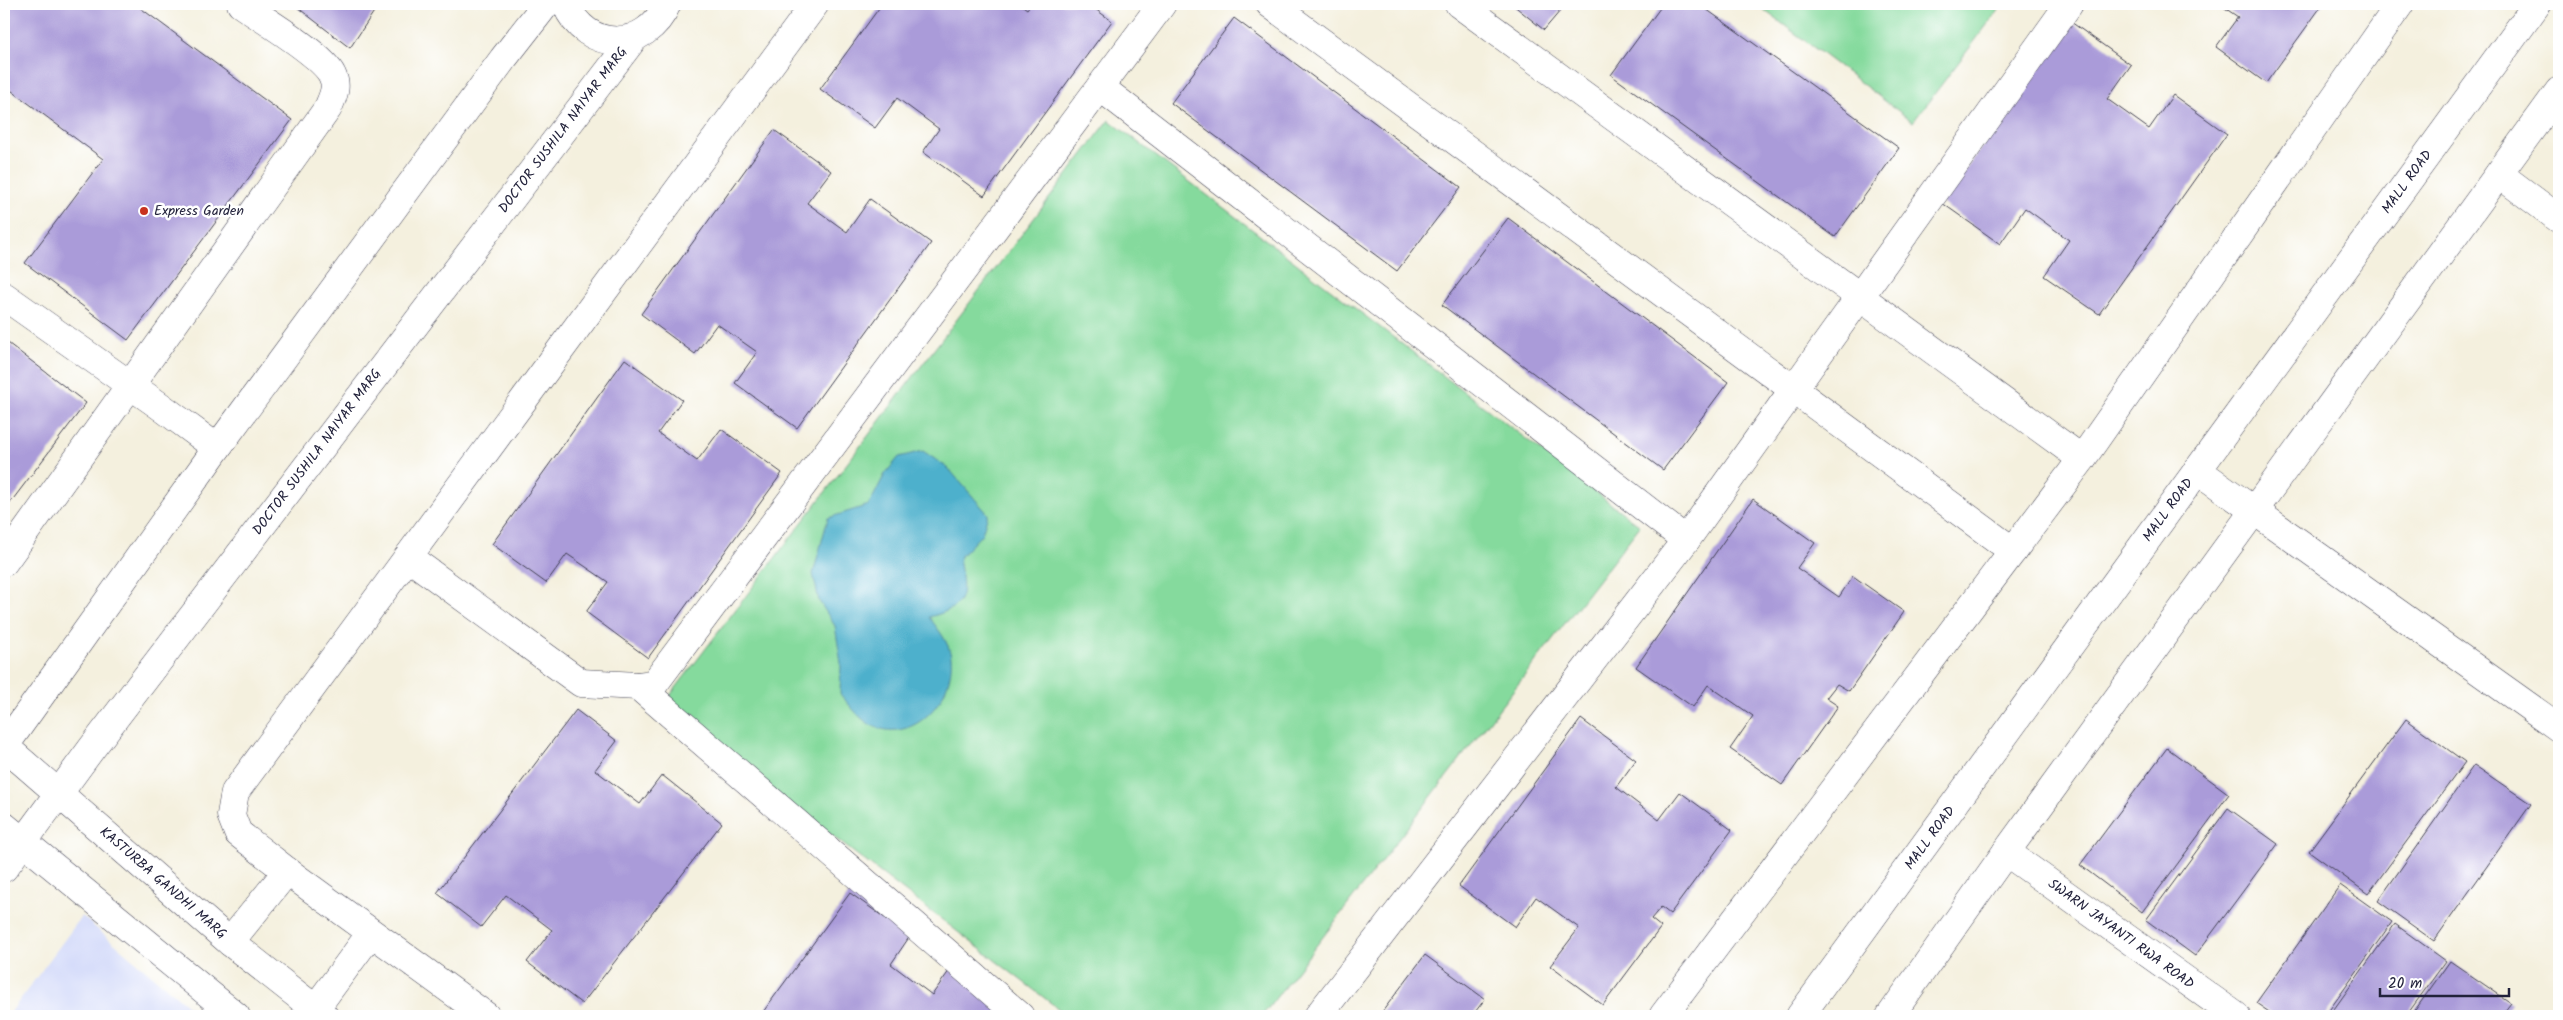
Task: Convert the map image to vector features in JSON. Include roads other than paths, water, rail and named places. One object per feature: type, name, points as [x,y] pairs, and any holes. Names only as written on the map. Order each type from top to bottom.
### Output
[{"type":"street","points":[[4,562],[328,108],[336,89],[332,74],[314,55],[241,4]]},
{"type":"street","points":[[4,747],[217,448],[503,59],[546,4]]},
{"type":"street","name":"DOCTOR SUSHILA NAIYAR MARG","points":[[566,4],[571,17],[583,30],[599,38],[616,41],[634,38],[649,30],[662,16],[667,4]]},
{"type":"street","points":[[486,1016],[286,871],[238,833],[231,815],[235,792],[815,4]]},
{"type":"street","points":[[408,557],[581,683],[638,686],[654,684],[1162,4]]},
{"type":"street","points":[[1270,4],[2013,551]]},
{"type":"street","points":[[1459,4],[2082,459]]},
{"type":"street","points":[[1318,1016],[1686,540],[1858,296],[2069,4]]},
{"type":"street","points":[[1662,1016],[2082,459],[2400,4]]},
{"type":"street","name":"MALL ROAD","points":[[1800,1016],[2537,4]]},
{"type":"street","name":"DOCTOR SUSHILA NAIYAR MARG","points":[[4,868],[14,834],[59,793],[634,38]]},
{"type":"street","points":[[1100,87],[1686,540]]},
{"type":"street","points":[[1890,1016],[2006,852],[2559,91]]},
{"type":"street","points":[[2499,174],[2559,219]]},
{"type":"street","points":[[4,296],[217,448]]},
{"type":"street","points":[[2197,470],[2559,728]]},
{"type":"street","points":[[638,686],[1020,1016]]},
{"type":"street","name":"KASTURBA GANDHI MARG","points":[[4,747],[230,942],[319,1012]]},
{"type":"street","points":[[14,834],[236,1016]]},
{"type":"street","name":"SWARN JAYANTI RWA ROAD","points":[[2006,852],[2236,1016]]},
{"type":"street","points":[[230,942],[286,871]]},
{"type":"street","points":[[319,1012],[371,933]]},
{"type":"water","points":[[923,451],[948,468],[988,514],[982,534],[959,558],[963,589],[958,603],[942,613],[929,617],[943,636],[950,651],[951,672],[946,687],[939,701],[929,714],[917,723],[903,729],[889,730],[868,723],[855,712],[840,694],[841,663],[835,626],[819,601],[813,574],[828,518],[869,505],[885,474],[899,457]]},
{"type":"place","name":"Express Garden","points":[[144,211]]}]
